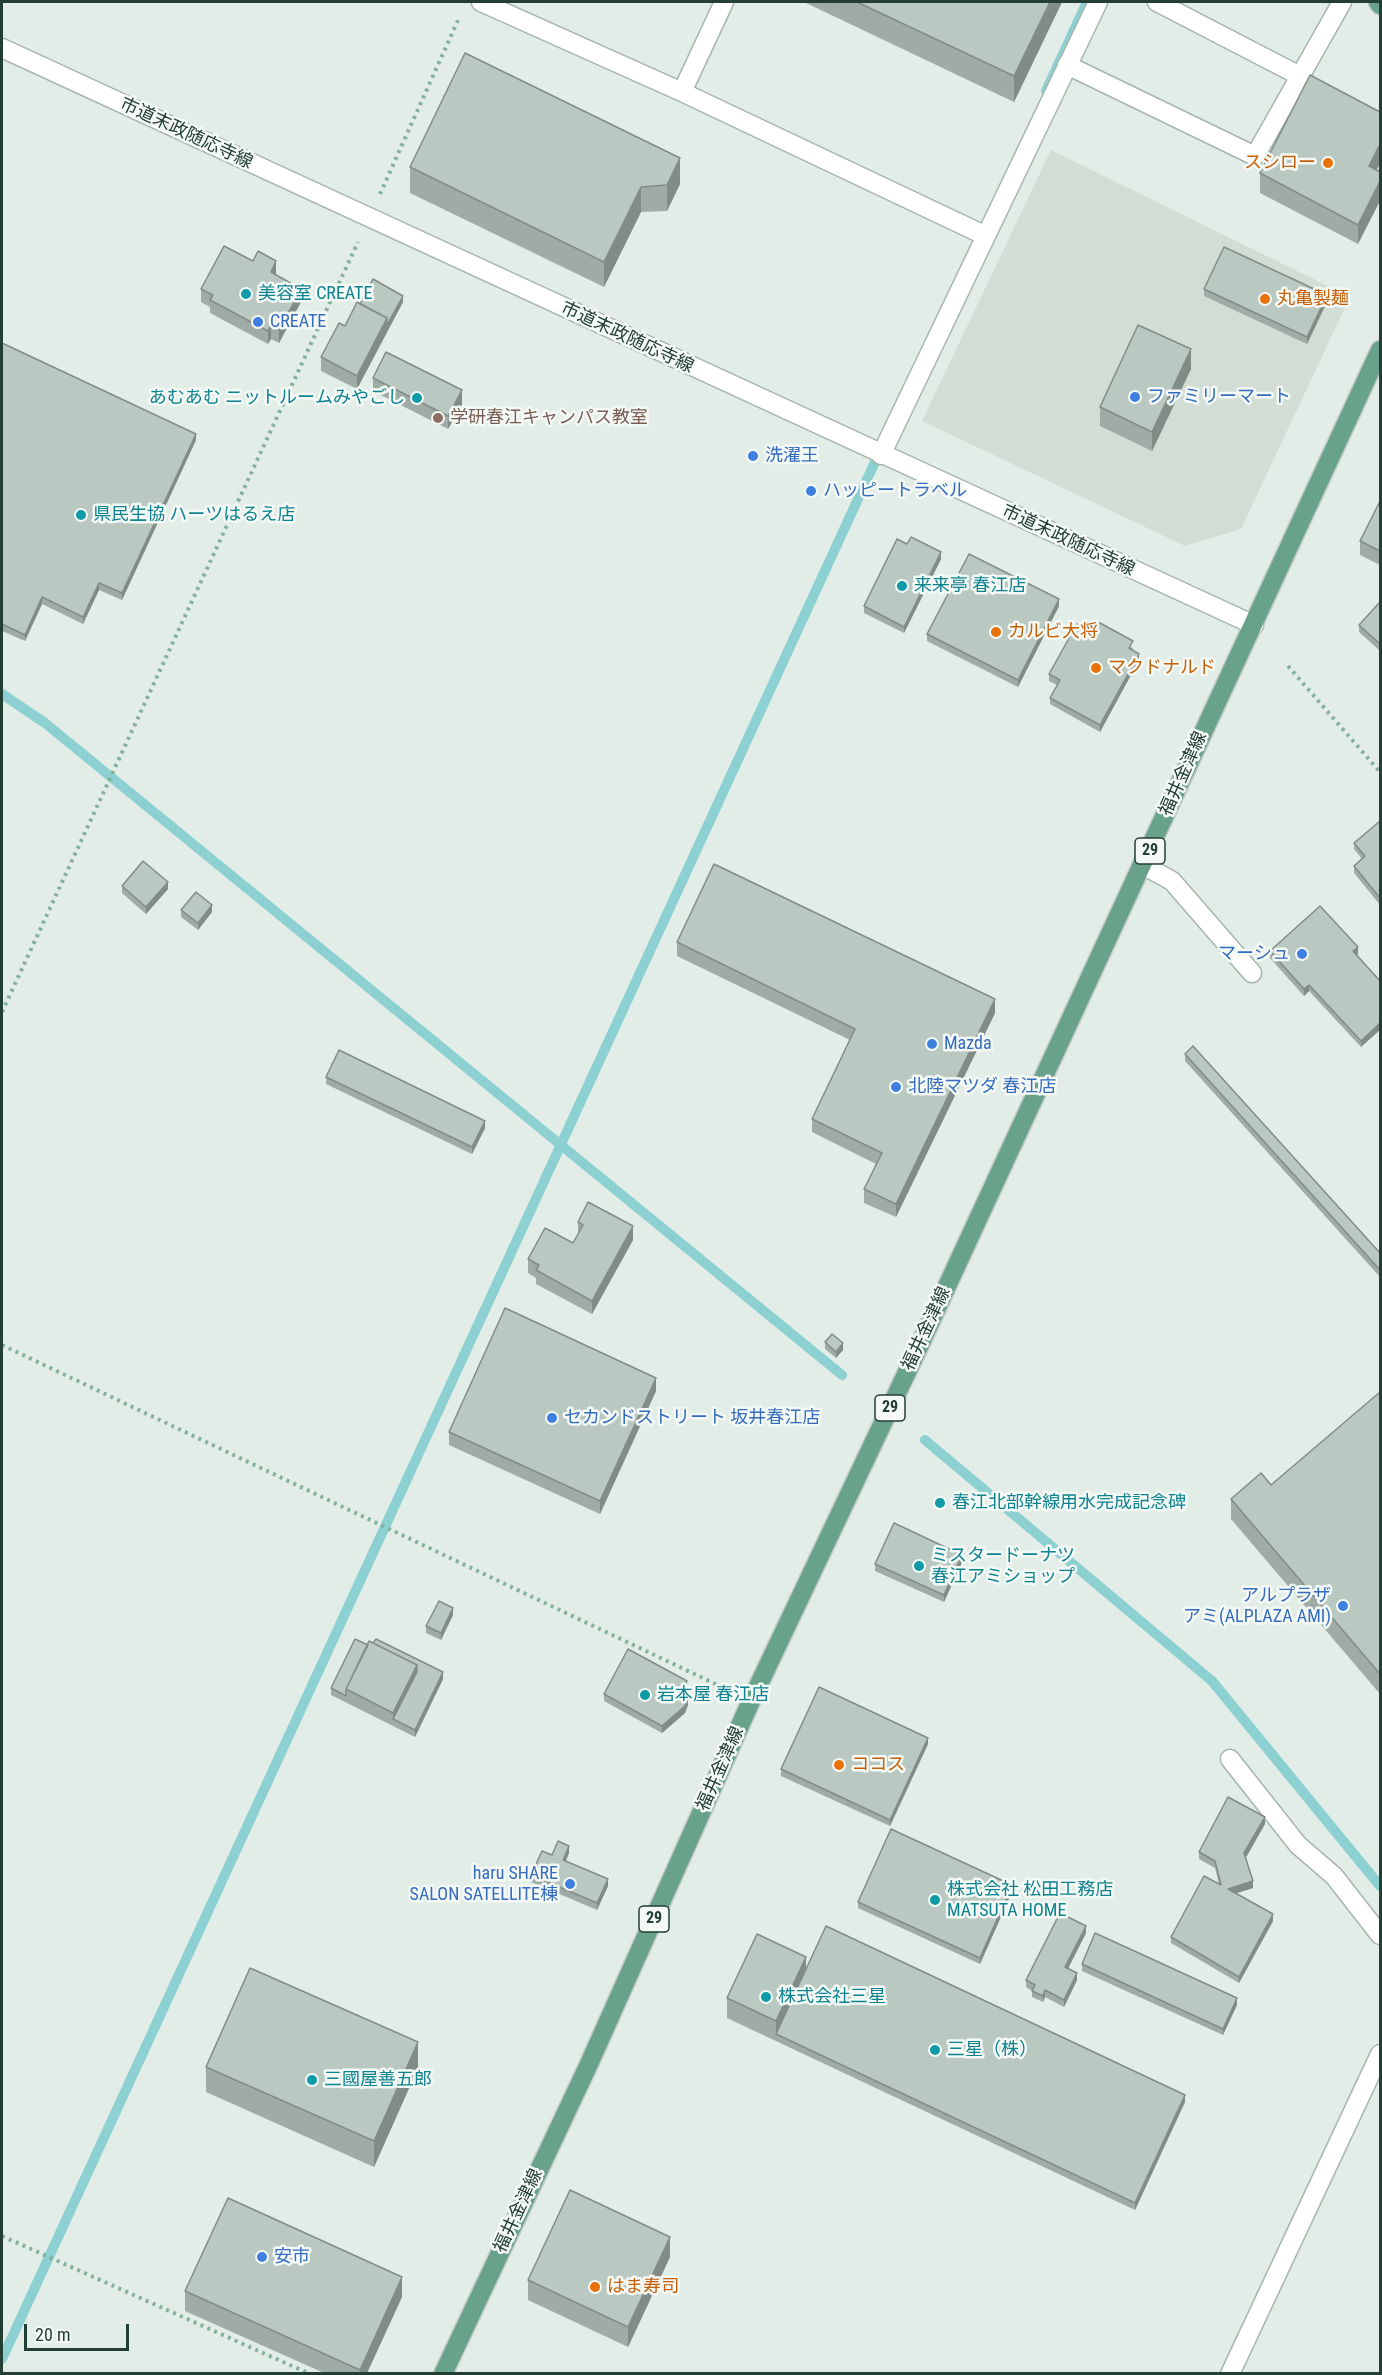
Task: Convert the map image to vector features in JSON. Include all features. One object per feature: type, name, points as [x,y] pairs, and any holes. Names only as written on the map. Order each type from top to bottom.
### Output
[{"type":"main road","points":[[1378,2],[1380,6]]},
{"type":"main road","name":"福井金津線","points":[[443,2373],[589,2064],[751,1701],[917,1351],[1380,350]]},
{"type":"street","points":[[480,2],[682,92],[984,235]]},
{"type":"street","points":[[682,92],[724,2]]},
{"type":"street","points":[[881,455],[984,235],[1098,2]]},
{"type":"street","points":[[1157,2],[1300,76]]},
{"type":"street","points":[[1066,65],[1255,156],[1342,2]]},
{"type":"street","name":"市道末政随応寺線","points":[[2,48],[1254,626]]},
{"type":"street","points":[[1143,865],[1172,881],[1252,973]]},
{"type":"street","points":[[1230,1759],[1298,1845],[1334,1876],[1380,1935]]},
{"type":"street","points":[[1230,2373],[1380,2054]]},
{"type":"path","points":[[2,1012],[369,219],[461,12]]},
{"type":"path","points":[[1288,666],[1380,772]]},
{"type":"path","points":[[2,1345],[751,1701]]},
{"type":"path","points":[[2,2236],[310,2373]]},
{"type":"shaded area","points":[[1051,150],[1350,297],[1241,529],[1185,546],[922,421]]},
{"type":"building","points":[[857,2],[1050,2],[1014,76]]},
{"type":"building","points":[[465,53],[680,158],[667,185],[641,187],[604,262],[410,167]]},
{"type":"building","points":[[1310,75],[1380,112],[1380,144],[1369,166],[1380,172],[1380,181],[1358,225],[1260,173]]},
{"type":"building","name":"美容室 CREATE","points":[[224,246],[253,261],[258,251],[276,261],[271,272],[301,289],[279,330],[271,325],[268,331],[210,300],[213,295],[201,289]]},
{"type":"building","points":[[1224,247],[1327,295],[1307,337],[1204,289]]},
{"type":"building","points":[[373,279],[403,296],[387,325],[387,318],[360,304]]},
{"type":"building","points":[[357,302],[387,318],[357,376],[321,357],[339,323],[345,326]]},
{"type":"building","points":[[1138,325],[1191,349],[1152,432],[1100,407]]},
{"type":"building","name":"県民生協 ハーツはるえ店","points":[[2,343],[196,434],[122,593],[99,583],[83,617],[42,597],[25,635],[2,624]]},
{"type":"building","points":[[386,352],[462,390],[448,416],[373,378]]},
{"type":"building","points":[[1380,501],[1380,551],[1360,541]]},
{"type":"building","name":"来来亭 春江店","points":[[911,537],[941,552],[904,627],[864,606],[897,539],[907,544]]},
{"type":"building","points":[[969,554],[1059,599],[1018,680],[927,634]]},
{"type":"building","points":[[1380,602],[1380,644],[1359,625]]},
{"type":"building","points":[[1100,623],[1133,641],[1129,648],[1139,654],[1100,725],[1050,698],[1060,680],[1049,674],[1077,624],[1094,633]]},
{"type":"building","points":[[1380,821],[1380,898],[1354,866],[1365,856],[1354,843]]},
{"type":"building","points":[[143,861],[168,882],[146,907],[122,886]]},
{"type":"building","name":"北陸マツダ 春江店","points":[[714,864],[995,999],[896,1204],[864,1189],[882,1153],[812,1119],[855,1029],[677,942]]},
{"type":"building","points":[[196,892],[212,905],[198,923],[181,910]]},
{"type":"building","points":[[1320,906],[1358,947],[1353,951],[1380,981],[1380,1023],[1361,1041],[1309,985],[1304,989],[1270,951]]},
{"type":"building","points":[[1193,1046],[1380,1253],[1380,1270],[1185,1054]]},
{"type":"building","points":[[339,1050],[485,1121],[472,1147],[326,1077]]},
{"type":"building","points":[[588,1202],[633,1226],[592,1301],[536,1270],[539,1265],[528,1259],[545,1228],[573,1243],[583,1225],[578,1222]]},
{"type":"building","name":"セカンドストリート 坂井春江店","points":[[505,1308],[656,1378],[600,1501],[449,1432]]},
{"type":"building","points":[[832,1334],[843,1343],[836,1352],[825,1342]]},
{"type":"building","name":"アルプラザ アミ(ALPLAZA AMI)","points":[[1380,1392],[1380,1674],[1231,1499],[1261,1473],[1271,1485]]},
{"type":"building","name":"ミスタードーナツ 春江アミショップ","points":[[894,1523],[962,1555],[944,1595],[875,1564]]},
{"type":"building","points":[[439,1601],[453,1608],[441,1633],[426,1626]]},
{"type":"building","points":[[355,1639],[368,1645],[346,1689],[346,1696],[331,1688]]},
{"type":"building","points":[[376,1639],[443,1672],[415,1730],[393,1719],[417,1672],[417,1665],[373,1643]]},
{"type":"building","points":[[369,1641],[417,1665],[393,1713],[346,1689]]},
{"type":"building","name":"岩本屋 春江店","points":[[628,1649],[687,1681],[680,1694],[688,1698],[685,1706],[662,1726],[604,1694]]},
{"type":"building","points":[[819,1687],[928,1738],[890,1820],[781,1769]]},
{"type":"building","points":[[1228,1797],[1265,1817],[1244,1853],[1253,1881],[1228,1889],[1273,1914],[1239,1977],[1171,1937],[1204,1876],[1221,1885],[1215,1861],[1199,1852]]},
{"type":"building","name":"株式会社 松田工務店 MATSUTA HOME","points":[[891,1829],[1012,1885],[980,1958],[858,1902]]},
{"type":"building","name":"haru SHARE SALON SATELLITE棟","points":[[558,1841],[569,1846],[563,1860],[608,1879],[597,1903],[531,1875],[542,1851],[552,1855]]},
{"type":"building","points":[[1060,1913],[1086,1926],[1065,1967],[1077,1973],[1064,2000],[1045,1990],[1043,1996],[1032,1991],[1035,1985],[1026,1980]]},
{"type":"building","name":"三星（株）","points":[[826,1926],[1185,2095],[1135,2203],[776,2034]]},
{"type":"building","points":[[1095,1933],[1237,1998],[1223,2029],[1082,1964]]},
{"type":"building","name":"株式会社三星","points":[[757,1934],[806,1957],[776,2021],[727,1998]]},
{"type":"building","name":"三國屋善五郎","points":[[250,1968],[418,2042],[374,2141],[206,2067]]},
{"type":"building","points":[[570,2190],[670,2237],[628,2327],[528,2280]]},
{"type":"building","name":"安市","points":[[228,2198],[402,2277],[360,2370],[185,2291]]},
{"type":"waterway","points":[[1046,91],[1087,2]]},
{"type":"waterway","points":[[2,2359],[881,449]]},
{"type":"waterway","points":[[2,694],[45,723],[842,1375]]},
{"type":"waterway","points":[[925,1440],[1212,1681],[1380,1886]]},
{"type":"place","name":"スシロー","points":[[1328,163]]},
{"type":"place","name":"美容室 CREATE","points":[[246,294]]},
{"type":"place","name":"丸亀製麺","points":[[1265,299]]},
{"type":"place","name":"CREATE","points":[[258,322]]},
{"type":"place","name":"ファミリーマート","points":[[1135,397]]},
{"type":"place","name":"あむあむ ニットルームみやごし","points":[[417,398]]},
{"type":"place","name":"学研春江キャンパス教室","points":[[438,418]]},
{"type":"place","name":"洗濯王","points":[[753,456]]},
{"type":"place","name":"ハッピートラベル","points":[[811,491]]},
{"type":"place","name":"県民生協 ハーツはるえ店","points":[[81,515]]},
{"type":"place","name":"来来亭 春江店","points":[[902,586]]},
{"type":"place","name":"カルビ大将","points":[[996,632]]},
{"type":"place","name":"マクドナルド","points":[[1096,668]]},
{"type":"place","name":"マーシュ","points":[[1302,954]]},
{"type":"place","name":"Mazda","points":[[932,1044]]},
{"type":"place","name":"北陸マツダ 春江店","points":[[896,1087]]},
{"type":"place","name":"セカンドストリート 坂井春江店","points":[[552,1418]]},
{"type":"place","name":"春江北部幹線用水完成記念碑","points":[[940,1503]]},
{"type":"place","name":"ミスタードーナツ 春江アミショップ","points":[[919,1566]]},
{"type":"place","name":"アルプラザ アミ(ALPLAZA AMI)","points":[[1343,1606]]},
{"type":"place","name":"岩本屋 春江店","points":[[645,1695]]},
{"type":"place","name":"ココス","points":[[839,1765]]},
{"type":"place","name":"haru SHARE SALON SATELLITE棟","points":[[570,1884]]},
{"type":"place","name":"株式会社 松田工務店 MATSUTA HOME","points":[[935,1900]]},
{"type":"place","name":"株式会社三星","points":[[766,1997]]},
{"type":"place","name":"三星（株）","points":[[935,2050]]},
{"type":"place","name":"三國屋善五郎","points":[[312,2080]]},
{"type":"place","name":"安市","points":[[262,2257]]},
{"type":"place","name":"はま寿司","points":[[595,2287]]}]
